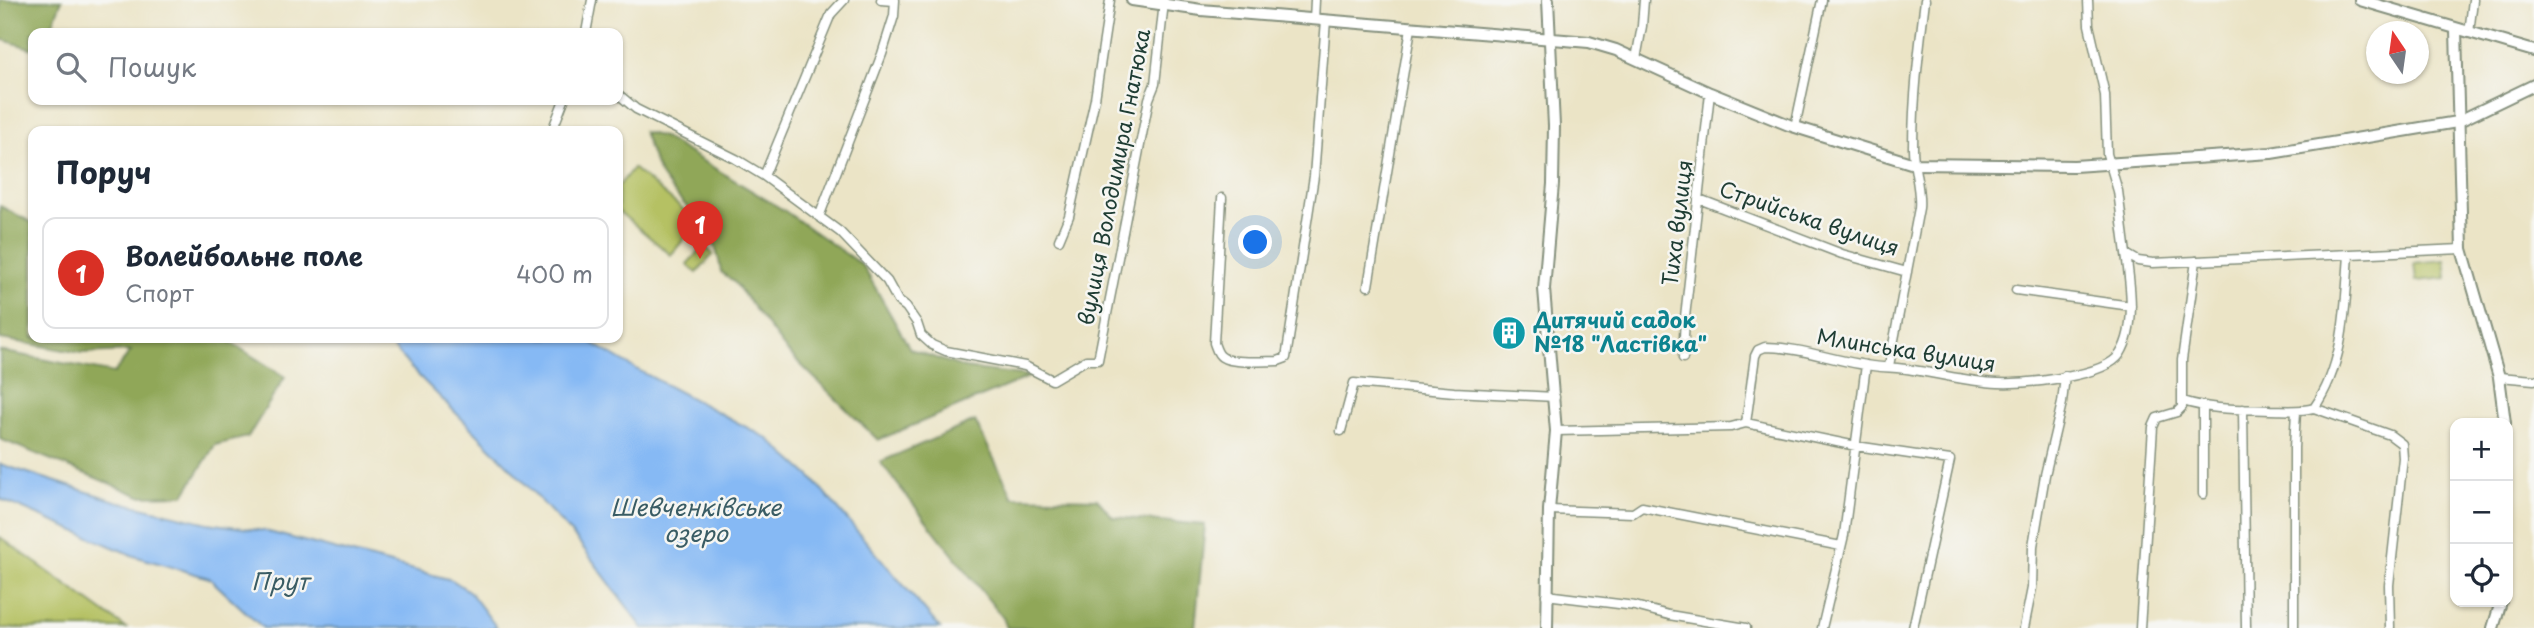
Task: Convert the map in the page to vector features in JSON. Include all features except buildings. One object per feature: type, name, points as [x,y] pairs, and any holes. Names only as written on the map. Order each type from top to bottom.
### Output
[{"type":"street","points":[[587,28],[592,0]]},
{"type":"street","points":[[764,176],[831,14],[844,0]]},
{"type":"street","points":[[623,98],[636,109],[736,159],[764,176],[819,217],[894,16],[895,1],[881,0]]},
{"type":"street","points":[[1059,240],[1069,216],[1095,99],[1110,0]]},
{"type":"street","points":[[1132,0],[1320,20],[1589,42],[1636,59],[1710,93],[1795,127],[1914,164],[2022,167],[2271,153],[2457,122],[2534,85]]},
{"type":"street","points":[[1222,198],[1214,343],[1220,356],[1229,360],[1278,361],[1286,358],[1314,176],[1320,20],[1315,0]]},
{"type":"street","points":[[1547,628],[1549,510],[1556,431],[1545,289],[1553,184],[1554,126],[1548,0]]},
{"type":"street","points":[[1636,59],[1643,26],[1644,0]]},
{"type":"street","points":[[1795,127],[1822,0]]},
{"type":"street","points":[[1889,366],[1920,200],[1914,164],[1917,70],[1925,0]]},
{"type":"street","name":"Млинська вулиця","points":[[1746,423],[1755,356],[1760,348],[1779,348],[1866,365],[1889,366],[1996,383],[2095,372],[2114,361],[2124,345],[2131,306],[2131,287],[2118,191],[2107,154],[2105,95],[2088,25],[2088,0]]},
{"type":"street","points":[[2360,0],[2534,51]]},
{"type":"street","points":[[2469,33],[2473,0]]},
{"type":"street","name":"вулиця Володимира Гнатюка","points":[[819,217],[840,232],[887,282],[898,301],[906,307],[917,323],[921,335],[932,345],[946,351],[1025,366],[1052,380],[1086,360],[1098,360],[1149,99],[1155,84],[1164,2]]},
{"type":"street","points":[[1368,286],[1411,28]]},
{"type":"street","points":[[2456,30],[2462,248],[2499,377],[2504,418]]},
{"type":"street","name":"Тиха вулиця","points":[[1683,358],[1710,93]]},
{"type":"street","points":[[554,126],[562,105]]},
{"type":"street","name":"Стрийська вулиця","points":[[1699,200],[1842,254],[1906,272]]},
{"type":"street","points":[[2126,254],[2147,263],[2462,248]]},
{"type":"street","points":[[2314,408],[2327,383],[2338,351],[2349,255]]},
{"type":"street","points":[[2140,628],[2153,428],[2157,418],[2178,412],[2182,407],[2182,360],[2196,261]]},
{"type":"street","points":[[2016,290],[2131,306]]},
{"type":"street","points":[[1822,628],[1841,546],[1866,365]]},
{"type":"street","points":[[2024,628],[2032,588],[2033,546],[2066,376]]},
{"type":"street","points":[[2499,377],[2534,380]]},
{"type":"street","points":[[1341,431],[1354,383],[1555,397]]},
{"type":"street","points":[[2183,401],[2203,407],[2243,410],[2296,411],[2314,408],[2399,440],[2403,447],[2389,585],[2390,628]]},
{"type":"street","points":[[2203,407],[2203,494]]},
{"type":"street","points":[[2243,410],[2246,628]]},
{"type":"street","points":[[2294,628],[2296,411]]},
{"type":"street","points":[[1556,431],[1731,427],[1746,423],[1856,446],[1950,460],[1913,628]]},
{"type":"street","points":[[1549,510],[1633,513],[1642,507],[1841,546]]},
{"type":"street","points":[[1546,595],[1635,606],[1669,615],[1746,628]]},
{"type":"street","points":[[2493,628],[2499,607]]},
{"type":"green space","points":[[0,0],[62,0],[51,28],[28,28],[28,47],[0,39]]},
{"type":"green space","points":[[643,132],[663,137],[785,211],[863,266],[910,349],[965,368],[1031,376],[878,440],[787,351],[735,283],[721,272],[713,241],[699,220],[662,177]]},
{"type":"green space","points":[[633,168],[698,222],[671,255],[623,215],[623,181]]},
{"type":"green space","points":[[0,206],[28,220],[28,343],[232,343],[285,377],[248,437],[215,445],[184,495],[140,496],[0,439],[0,351],[114,373],[131,351],[82,353],[0,339]]},
{"type":"green space","points":[[704,246],[713,254],[697,273],[687,264]]},
{"type":"green space","points":[[2445,260],[2447,278],[2416,281],[2414,263]]},
{"type":"green space","points":[[975,421],[1013,497],[1097,499],[1113,517],[1205,525],[1195,628],[1007,628],[1003,618],[880,462]]},
{"type":"green space","points":[[0,537],[126,628],[0,628]]},
{"type":"water","name":"Шевченківське озеро","points":[[389,343],[592,343],[767,438],[811,477],[940,628],[643,628],[578,541],[508,465]]},
{"type":"water","name":"Прут","points":[[0,464],[116,501],[208,523],[265,531],[452,580],[470,592],[497,628],[263,628],[209,578],[134,556],[0,499]]},
{"type":"place","name":"Волейбольне поле","points":[[700,259]]},
{"type":"place","name":"Дитячий садок №18 \"Ластівка\"","points":[[1509,333]]}]
